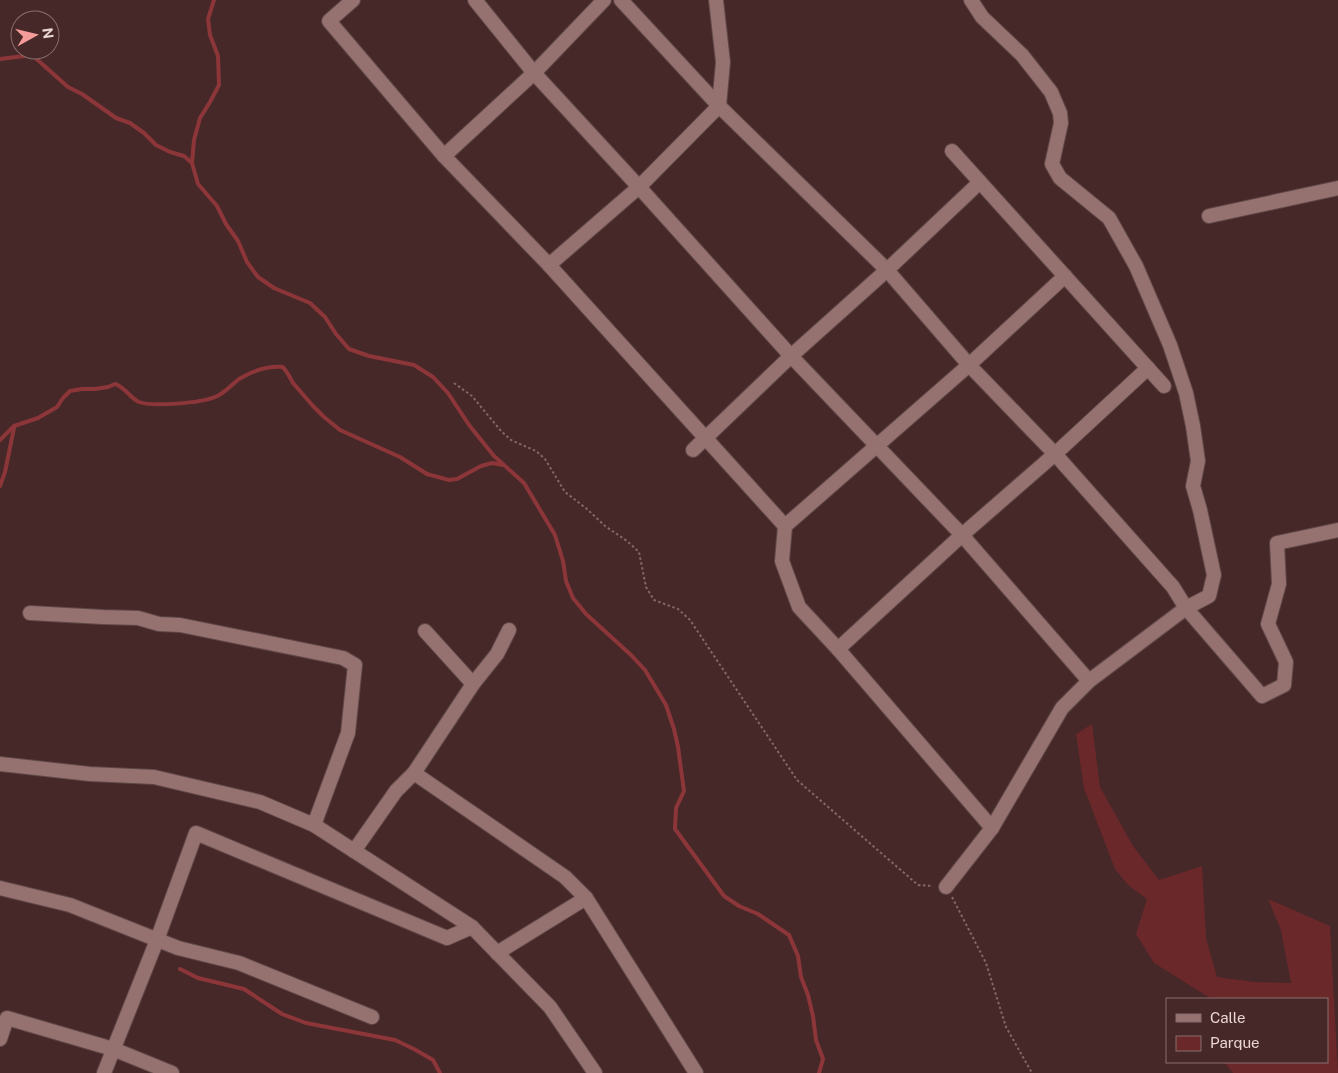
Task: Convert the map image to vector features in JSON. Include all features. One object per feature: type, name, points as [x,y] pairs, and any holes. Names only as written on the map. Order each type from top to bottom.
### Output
[{"type":"street","points":[[353,0],[329,21],[444,156],[549,265],[785,526]]},
{"type":"street","points":[[475,0],[534,73],[791,356],[962,535],[1090,681]]},
{"type":"street","points":[[444,156],[534,73],[604,0]]},
{"type":"street","points":[[621,0],[719,106],[887,270],[969,365],[1055,454],[1173,586],[1186,608],[1262,696],[1284,685],[1286,662],[1268,624],[1279,584],[1277,543],[1338,530]]},
{"type":"street","points":[[549,265],[639,187],[719,106],[723,62],[716,0]]},
{"type":"street","points":[[946,887],[992,828],[1062,708],[1090,681],[1186,608],[1209,596],[1214,575],[1193,486],[1198,461],[1193,426],[1186,393],[1170,345],[1136,266],[1109,218],[1060,178],[1052,164],[1061,123],[1060,113],[1051,92],[1022,55],[982,17],[971,0]]},
{"type":"street","points":[[952,151],[1164,386]]},
{"type":"street","points":[[693,450],[791,356],[887,270],[980,182]]},
{"type":"street","points":[[1209,216],[1338,188]]},
{"type":"street","points":[[992,828],[799,607],[782,561],[785,526],[969,365],[1065,276]]},
{"type":"street","points":[[838,650],[962,535],[1055,454],[1148,368]]},
{"type":"street","points":[[30,613],[103,618],[138,618],[159,624],[180,626],[343,658],[355,665],[348,733],[314,825]]},
{"type":"street","points":[[354,851],[396,791],[414,772],[473,684],[496,654],[509,630]]},
{"type":"street","points":[[425,631],[473,684]]},
{"type":"street","points":[[0,764],[90,774],[154,777],[260,802],[314,825],[472,927],[550,1007],[595,1073]]},
{"type":"street","points":[[414,772],[565,877],[586,898],[696,1073]]},
{"type":"street","points":[[104,1073],[157,940],[196,833],[448,938],[472,927]]},
{"type":"street","points":[[0,888],[70,905],[178,948],[239,963],[372,1017]]},
{"type":"street","points":[[497,953],[586,898]]},
{"type":"street","points":[[0,1039],[4,1017],[113,1049],[172,1073]]},
{"type":"path","points":[[454,383],[472,396],[500,431],[511,440],[536,450],[565,492],[639,552],[646,587],[654,600],[678,609],[690,620],[797,780],[918,885],[946,887],[986,964],[1006,1027],[1032,1073]]},
{"type":"green space","points":[[1092,724],[1100,787],[1133,846],[1159,880],[1202,866],[1206,938],[1217,977],[1254,982],[1291,983],[1281,930],[1268,899],[1330,926],[1338,1073],[1233,1073],[1225,1063],[1328,1063],[1328,998],[1210,998],[1154,963],[1136,934],[1147,899],[1128,885],[1115,869],[1084,788],[1076,734]]},
{"type":"waterway","points":[[214,0],[208,19],[210,35],[218,56],[219,85],[200,118],[194,140],[192,163],[198,184],[217,206],[226,224],[238,241],[247,262],[258,277],[274,288],[310,303],[325,317],[349,349],[369,356],[414,365],[433,377],[448,393],[469,425],[494,456],[524,483],[555,535],[563,561],[566,581],[573,598],[586,614],[645,670],[666,705],[678,747],[684,791],[676,808],[675,829],[724,896],[739,906],[758,914],[789,935],[798,956],[801,977],[813,1016],[816,1040],[823,1059],[819,1073]]},
{"type":"waterway","points":[[0,59],[32,55],[68,87],[82,94],[116,118],[130,123],[156,145],[184,156],[192,163]]},
{"type":"waterway","points":[[0,440],[14,426],[38,418],[57,407],[70,391],[108,387],[115,384],[139,402],[154,404],[188,403],[215,397],[239,379],[255,371],[272,367],[283,367],[293,383],[313,406],[340,430],[400,457],[427,474],[449,480],[457,479],[481,466],[492,463],[503,465]]},
{"type":"waterway","points":[[0,486],[5,472],[14,428]]},
{"type":"waterway","points":[[180,969],[198,978],[244,989],[282,1014],[306,1023],[395,1040],[433,1060],[440,1073]]}]
